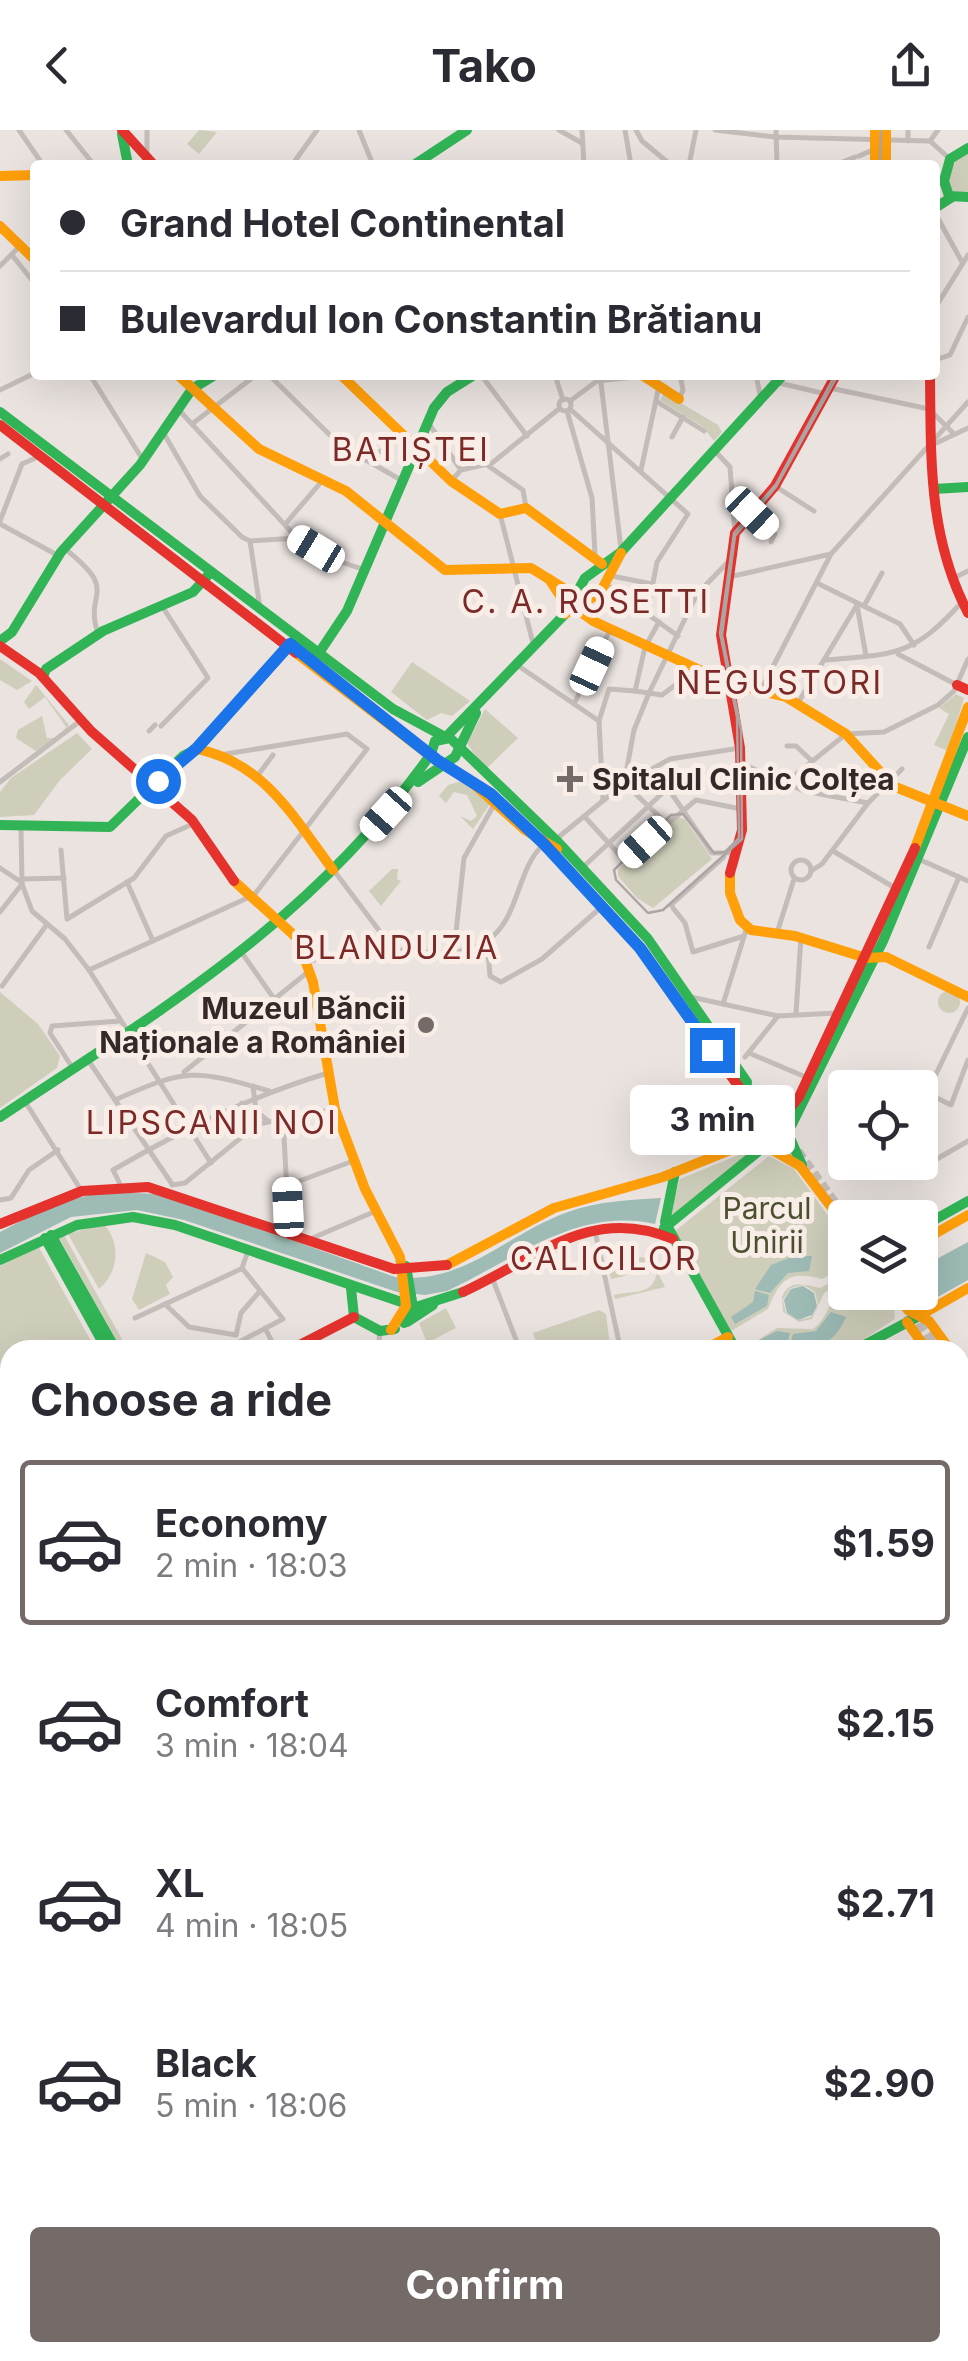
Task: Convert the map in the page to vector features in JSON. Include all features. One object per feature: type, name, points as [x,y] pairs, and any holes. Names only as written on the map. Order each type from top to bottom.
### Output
[{"type":"main road","points":[[121,130],[144,160]]},
{"type":"main road","points":[[121,130],[127,160]]},
{"type":"main road","points":[[422,160],[468,130]]},
{"type":"main road","points":[[968,148],[950,160],[944,173],[942,203],[968,198]]},
{"type":"main road","points":[[0,176],[30,176]]},
{"type":"main road","points":[[0,226],[30,254]]},
{"type":"main road","points":[[183,380],[260,449],[324,478],[387,519],[448,572],[515,567],[536,570],[567,591],[575,605],[610,630],[695,670],[732,684],[762,688],[798,704],[846,734],[891,784],[968,816]]},
{"type":"main road","points":[[206,380],[192,388],[144,460],[62,552],[12,632],[0,644],[43,676],[81,718],[195,824],[250,898],[298,938],[309,966],[336,1109],[353,1161],[405,1274],[409,1302],[404,1324]]},
{"type":"main road","points":[[347,380],[451,481],[500,514],[526,508],[598,559],[610,580]]},
{"type":"main road","points":[[316,658],[344,616],[427,422],[443,396],[469,380]]},
{"type":"main road","points":[[649,380],[679,399]]},
{"type":"main road","points":[[0,1117],[87,1058],[122,1026],[282,924],[411,786],[432,754],[435,741],[478,708],[565,614],[610,580],[621,552],[778,380]]},
{"type":"main road","points":[[834,380],[775,486],[735,527],[721,635],[740,748],[741,809],[730,877],[732,901],[745,932],[800,937],[870,958],[886,957],[968,996]]},
{"type":"main road","points":[[930,380],[928,447],[934,490],[951,580],[965,608]]},
{"type":"main road","points":[[0,412],[109,502],[294,640]]},
{"type":"main road","points":[[0,425],[109,502]]},
{"type":"main road","points":[[934,490],[968,487]]},
{"type":"main road","points":[[575,605],[585,578],[598,559],[621,552]]},
{"type":"main road","points":[[945,554],[938,566],[951,580]]},
{"type":"main road","points":[[43,676],[49,666],[98,634],[193,592],[208,576]]},
{"type":"main road","points":[[208,576],[260,610],[444,764],[497,800],[582,868],[688,996],[747,1082]]},
{"type":"main road","points":[[0,825],[104,829],[197,748],[294,640]]},
{"type":"main road","points":[[316,658],[408,720],[458,747],[638,933],[750,1093],[784,1126],[805,1172],[828,1202]]},
{"type":"main road","points":[[411,786],[455,758],[478,708]]},
{"type":"main road","points":[[938,805],[968,708]]},
{"type":"main road","points":[[655,1231],[667,1227],[769,1145],[784,1126],[870,958],[968,737]]},
{"type":"main road","points":[[197,748],[223,754],[258,774],[333,870]]},
{"type":"main road","points":[[547,841],[752,1107],[757,1128],[750,1141]]},
{"type":"main road","points":[[547,841],[640,948],[734,1091]]},
{"type":"main road","points":[[0,1224],[81,1190],[120,1185],[172,1188],[405,1274],[448,1265],[552,1209],[675,1172],[784,1126],[870,958]]},
{"type":"main road","points":[[336,1109],[405,1274]]},
{"type":"main road","points":[[750,1141],[769,1145],[805,1172]]},
{"type":"main road","points":[[675,1172],[664,1216],[667,1227],[728,1340]]},
{"type":"main road","points":[[938,1218],[968,1201]]},
{"type":"main road","points":[[938,1232],[968,1215]]},
{"type":"main road","points":[[0,1260],[96,1220],[132,1217],[175,1225],[351,1288],[435,1304]]},
{"type":"main road","points":[[310,1340],[354,1318],[386,1330],[404,1324],[435,1304],[595,1228],[655,1231],[674,1239]]},
{"type":"main road","points":[[48,1237],[103,1340]]},
{"type":"main road","points":[[48,1237],[110,1340]]},
{"type":"main road","points":[[351,1288],[354,1318]]},
{"type":"main road","points":[[871,1340],[908,1316],[921,1315],[968,1288]]},
{"type":"main road","points":[[386,1330],[409,1302]]},
{"type":"main road","points":[[905,1310],[921,1340]]},
{"type":"main road","points":[[921,1315],[941,1340]]},
{"type":"street","points":[[20,130],[40,160]]},
{"type":"street","points":[[66,130],[90,160]]},
{"type":"street","points":[[146,130],[147,160]]},
{"type":"street","points":[[295,160],[309,134],[317,130]]},
{"type":"street","points":[[359,130],[371,160]]},
{"type":"street","points":[[559,130],[582,142]]},
{"type":"street","points":[[582,130],[584,160]]},
{"type":"street","points":[[625,130],[630,160]]},
{"type":"street","points":[[636,130],[642,141],[665,160]]},
{"type":"street","points":[[690,160],[696,130]]},
{"type":"street","points":[[716,130],[814,139],[930,141],[950,160]]},
{"type":"street","points":[[814,130],[814,139]]},
{"type":"street","points":[[908,130],[908,142]]},
{"type":"street","points":[[930,141],[938,130]]},
{"type":"street","points":[[776,134],[778,160]]},
{"type":"street","points":[[847,160],[880,138]]},
{"type":"street","points":[[628,144],[642,141]]},
{"type":"street","points":[[942,203],[962,262]]},
{"type":"street","points":[[0,266],[21,244]]},
{"type":"street","points":[[12,255],[30,275]]},
{"type":"street","points":[[940,299],[968,255]]},
{"type":"street","points":[[940,358],[950,355],[968,317]]},
{"type":"street","points":[[0,390],[30,375]]},
{"type":"street","points":[[93,380],[144,460]]},
{"type":"street","points":[[192,424],[250,380]]},
{"type":"street","points":[[274,380],[340,445],[402,480]]},
{"type":"street","points":[[481,380],[527,436]]},
{"type":"street","points":[[556,380],[592,498],[598,559]]},
{"type":"street","points":[[451,481],[462,470],[487,465],[597,380]]},
{"type":"street","points":[[601,380],[621,552]]},
{"type":"street","points":[[679,399],[683,390],[681,380]]},
{"type":"street","points":[[757,380],[760,399]]},
{"type":"street","points":[[787,380],[930,409],[954,434]]},
{"type":"street","points":[[640,470],[659,386]]},
{"type":"street","points":[[656,401],[704,431]]},
{"type":"street","points":[[762,688],[831,554],[968,402]]},
{"type":"street","points":[[566,406],[671,498],[688,518],[657,562],[647,614]]},
{"type":"street","points":[[178,408],[287,522],[297,538],[334,560],[365,570]]},
{"type":"street","points":[[672,437],[683,418]]},
{"type":"street","points":[[427,422],[462,470]]},
{"type":"street","points":[[928,447],[968,428]]},
{"type":"street","points":[[163,432],[200,496],[250,542],[260,610]]},
{"type":"street","points":[[366,460],[403,438]]},
{"type":"street","points":[[716,452],[730,467],[735,527]]},
{"type":"street","points":[[36,453],[22,464],[0,522],[89,569],[98,584],[94,621],[98,634]]},
{"type":"street","points":[[22,464],[36,453]]},
{"type":"street","points":[[0,459],[8,454]]},
{"type":"street","points":[[487,465],[522,490],[526,508]]},
{"type":"street","points":[[287,522],[324,478]]},
{"type":"street","points":[[775,486],[814,511]]},
{"type":"street","points":[[752,512],[775,534],[771,542]]},
{"type":"street","points":[[500,514],[534,647]]},
{"type":"street","points":[[250,542],[297,538]]},
{"type":"street","points":[[729,576],[831,554]]},
{"type":"street","points":[[624,784],[634,730],[649,693],[701,586],[732,559]]},
{"type":"street","points":[[951,580],[968,571]]},
{"type":"street","points":[[798,704],[882,573]]},
{"type":"street","points":[[610,580],[652,584]]},
{"type":"street","points":[[610,580],[678,636]]},
{"type":"street","points":[[816,582],[900,624],[914,646]]},
{"type":"street","points":[[149,731],[208,678],[162,606]]},
{"type":"street","points":[[860,606],[866,656]]},
{"type":"street","points":[[825,660],[898,654],[965,608]]},
{"type":"street","points":[[635,690],[645,647],[659,622]]},
{"type":"street","points":[[574,704],[610,630]]},
{"type":"street","points":[[898,654],[963,688]]},
{"type":"street","points":[[784,784],[846,734],[870,735],[894,728],[938,705],[963,688],[968,659]]},
{"type":"street","points":[[518,665],[599,721]]},
{"type":"street","points":[[603,800],[599,721],[610,690],[662,696],[695,670]]},
{"type":"street","points":[[0,782],[77,728],[81,718]]},
{"type":"street","points":[[89,970],[250,898],[367,751],[365,745],[347,734],[223,754]]},
{"type":"street","points":[[786,746],[796,746],[812,762]]},
{"type":"street","points":[[184,1072],[275,1000],[309,966],[346,952],[454,951],[487,940],[503,923],[547,841],[585,817],[624,784],[673,758],[740,748]]},
{"type":"street","points":[[242,764],[250,750]]},
{"type":"street","points":[[258,774],[273,755]]},
{"type":"street","points":[[740,763],[756,766],[784,784],[868,803]]},
{"type":"street","points":[[655,769],[678,812],[687,817],[712,853],[728,853]]},
{"type":"street","points":[[795,878],[806,878],[833,851],[868,803],[902,769]]},
{"type":"street","points":[[624,784],[666,823]]},
{"type":"street","points":[[582,868],[668,788]]},
{"type":"street","points":[[454,951],[464,858],[497,800]]},
{"type":"street","points":[[585,817],[624,860],[678,812],[702,800],[741,809]]},
{"type":"street","points":[[62,850],[68,919],[127,882],[166,836],[195,824]]},
{"type":"street","points":[[21,828],[22,882],[32,911],[65,940],[89,970],[211,1163]]},
{"type":"street","points":[[738,844],[672,907],[685,923],[693,952],[745,932]]},
{"type":"street","points":[[833,851],[901,891]]},
{"type":"street","points":[[916,858],[968,881]]},
{"type":"street","points":[[776,933],[795,878],[791,871],[796,862],[807,863],[810,870]]},
{"type":"street","points":[[714,867],[730,877]]},
{"type":"street","points":[[0,868],[22,882],[64,878]]},
{"type":"street","points":[[333,870],[393,950]]},
{"type":"street","points":[[929,947],[959,877]]},
{"type":"street","points":[[0,912],[22,882]]},
{"type":"street","points":[[127,882],[154,941]]},
{"type":"street","points":[[487,940],[490,976],[501,982],[542,959],[598,910]]},
{"type":"street","points":[[2,986],[46,927]]},
{"type":"street","points":[[722,1004],[745,932]]},
{"type":"street","points":[[796,1013],[800,937]]},
{"type":"street","points":[[241,952],[275,1000]]},
{"type":"street","points":[[688,996],[778,1016],[840,1013]]},
{"type":"street","points":[[938,1070],[968,1008]]},
{"type":"street","points":[[778,1016],[747,1055],[808,1078]]},
{"type":"street","points":[[72,1067],[50,1033],[52,1026],[122,1026]]},
{"type":"street","points":[[87,1058],[172,1188],[185,1183],[252,1128],[268,1121],[336,1109]]},
{"type":"street","points":[[938,1099],[951,1105],[968,1060]]},
{"type":"street","points":[[116,1100],[184,1072],[220,1074],[272,1092]]},
{"type":"street","points":[[120,1185],[113,1170],[188,1126],[328,1073]]},
{"type":"street","points":[[252,1086],[258,1114],[268,1121]]},
{"type":"street","points":[[24,1100],[81,1190]]},
{"type":"street","points":[[242,1103],[252,1128]]},
{"type":"street","points":[[283,1118],[289,1233]]},
{"type":"street","points":[[938,1158],[968,1141]]},
{"type":"street","points":[[0,1200],[11,1198],[29,1170],[58,1150]]},
{"type":"street","points":[[286,1186],[353,1161]]},
{"type":"street","points":[[11,1198],[20,1214]]},
{"type":"street","points":[[310,1240],[376,1211]]},
{"type":"street","points":[[595,1228],[619,1340]]},
{"type":"street","points":[[135,1318],[242,1268],[248,1251]]},
{"type":"street","points":[[236,1340],[282,1319],[242,1268]]},
{"type":"street","points":[[492,1277],[516,1340]]},
{"type":"street","points":[[238,1338],[241,1313],[260,1291]]},
{"type":"street","points":[[165,1304],[196,1330],[238,1338]]},
{"type":"street","points":[[265,1328],[271,1340]]},
{"type":"street","points":[[382,1340],[386,1330]]},
{"type":"green space","points":[[199,130],[217,132],[199,154],[187,144]]},
{"type":"green space","points":[[968,150],[968,194],[948,190],[949,168]]},
{"type":"green space","points":[[664,393],[718,425],[722,432],[714,441],[703,427],[660,400]]},
{"type":"green space","points":[[0,659],[32,681],[17,690],[0,680]]},
{"type":"green space","points":[[412,662],[470,701],[452,716],[441,713],[427,720],[391,692]]},
{"type":"green space","points":[[36,685],[69,725],[60,736],[66,727],[45,697],[29,709],[24,702]]},
{"type":"green space","points":[[956,694],[964,698],[948,751],[934,745],[949,714],[939,708]]},
{"type":"green space","points":[[485,709],[518,738],[485,770],[467,743]]},
{"type":"green space","points":[[42,716],[47,738],[57,738],[36,751],[16,738],[18,730]]},
{"type":"green space","points":[[77,733],[92,749],[60,780],[34,815],[0,817],[0,792],[11,778]]},
{"type":"green space","points":[[462,781],[490,804],[473,829],[460,816],[471,821],[477,816],[467,795],[454,792],[446,803],[439,796],[448,785]]},
{"type":"green space","points":[[677,817],[685,819],[712,859],[653,908],[637,898],[618,876],[618,869]]},
{"type":"green space","points":[[392,869],[398,869],[397,879],[401,881],[381,906],[369,891]]},
{"type":"green space","points":[[949,991],[957,994],[957,1010],[949,1013],[941,1010],[938,1002],[941,994]]},
{"type":"green space","points":[[0,992],[38,1024],[60,1056],[57,1068],[0,1108]]},
{"type":"green space","name":"Parcul Unirii","points":[[756,1151],[669,1218],[680,1179]]},
{"type":"green space","name":"Parcul Unirii","points":[[769,1156],[794,1169],[828,1216],[828,1276],[787,1280],[768,1309],[731,1331],[675,1231]]},
{"type":"green space","points":[[104,1224],[113,1240],[115,1258],[111,1274],[99,1289],[68,1234]]},
{"type":"green space","points":[[64,1235],[122,1340],[116,1340],[59,1238]]},
{"type":"green space","points":[[38,1246],[90,1340],[0,1340],[0,1266]]},
{"type":"green space","points":[[146,1253],[165,1262],[173,1277],[166,1285],[170,1294],[139,1310],[132,1299]]},
{"type":"green space","points":[[650,1257],[665,1287],[615,1299],[614,1295],[646,1289],[657,1272],[649,1263],[627,1264],[625,1276],[611,1279],[609,1270],[623,1266],[628,1258]]},
{"type":"green space","points":[[828,1284],[812,1319],[799,1322],[783,1312],[782,1297],[789,1287],[804,1285],[791,1288],[783,1300],[786,1313],[798,1320],[811,1317],[818,1305],[815,1292],[804,1285],[820,1288]]},
{"type":"green space","points":[[446,1308],[456,1328],[426,1340],[419,1323]]},
{"type":"green space","points":[[599,1310],[606,1314],[609,1340],[535,1340],[533,1333]]},
{"type":"green space","points":[[828,1310],[894,1310],[895,1319],[862,1340],[758,1340],[777,1328],[813,1329]]},
{"type":"water","points":[[101,1192],[163,1194],[395,1277],[420,1277],[464,1266],[546,1221],[579,1208],[661,1198],[655,1224],[626,1220],[573,1229],[447,1291],[425,1295],[397,1292],[184,1220],[137,1210],[71,1217],[0,1253],[0,1232],[54,1204]]},
{"type":"water","points":[[968,1242],[968,1280],[938,1297],[938,1258]]},
{"type":"water","points":[[794,1256],[812,1256],[809,1271],[788,1273],[770,1293],[755,1289],[771,1265]]},
{"type":"water","points":[[803,1286],[814,1293],[817,1306],[812,1315],[798,1320],[787,1313],[784,1300],[791,1289]]},
{"type":"water","points":[[755,1291],[769,1295],[767,1306],[735,1324],[731,1317],[753,1302]]},
{"type":"water","points":[[831,1312],[846,1317],[830,1340],[791,1340],[793,1334],[816,1331]]},
{"type":"water","points":[[777,1331],[790,1333],[788,1340],[759,1340]]},
{"type":"tunnel","points":[[735,1091],[794,1161]]},
{"type":"tunnel","points":[[798,1151],[833,1200]]},
{"type":"tunnel","points":[[913,1311],[933,1340]]},
{"type":"tunnel","points":[[907,1315],[925,1340]]},
{"type":"tram line","points":[[880,160],[881,130]]},
{"type":"tram line","points":[[832,380],[776,484],[734,533],[720,633],[737,717],[739,838],[725,852],[714,853],[683,814],[671,815],[614,870],[616,880],[648,913],[663,910],[742,839],[741,730],[722,635],[735,536],[776,487],[835,380]]},
{"type":"traffic: fast","points":[[422,160],[467,130]]},
{"type":"traffic: fast","points":[[122,134],[127,160]]},
{"type":"traffic: fast","points":[[968,148],[950,159],[944,181],[949,196],[968,197]]},
{"type":"traffic: fast","points":[[940,205],[952,197]]},
{"type":"traffic: fast","points":[[0,641],[12,632],[61,552],[140,465],[192,389],[207,380]]},
{"type":"traffic: fast","points":[[313,662],[347,611],[434,408],[447,392],[466,380]]},
{"type":"traffic: fast","points":[[446,737],[565,614],[585,578],[621,552],[778,380]]},
{"type":"traffic: fast","points":[[0,412],[393,709],[445,737]]},
{"type":"traffic: fast","points":[[934,489],[968,487]]},
{"type":"traffic: fast","points":[[43,677],[46,669],[103,631],[193,592],[211,572]]},
{"type":"traffic: fast","points":[[0,825],[110,827],[183,756],[197,749],[297,637]]},
{"type":"traffic: fast","points":[[418,782],[455,757],[476,713]]},
{"type":"traffic: fast","points":[[664,1228],[792,1124],[883,941],[968,737]]},
{"type":"traffic: fast","points":[[431,754],[435,741],[450,738],[556,840],[648,939],[747,1082]]},
{"type":"traffic: fast","points":[[0,1117],[178,997],[286,913],[337,866],[431,754]]},
{"type":"traffic: fast","points":[[739,1078],[785,1127],[802,1165]]},
{"type":"traffic: fast","points":[[675,1172],[665,1222],[730,1340]]},
{"type":"traffic: fast","points":[[938,1218],[968,1201]]},
{"type":"traffic: fast","points":[[0,1260],[77,1225],[133,1217],[175,1225],[416,1307],[463,1292]]},
{"type":"traffic: fast","points":[[51,1235],[110,1340]]},
{"type":"traffic: fast","points":[[45,1238],[101,1340]]},
{"type":"traffic: fast","points":[[404,1323],[413,1307],[406,1266]]},
{"type":"traffic: fast","points":[[351,1288],[354,1317]]},
{"type":"traffic: fast","points":[[407,1322],[433,1305]]},
{"type":"traffic: fast","points":[[874,1340],[921,1315]]},
{"type":"traffic: fast","points":[[354,1317],[380,1331],[395,1329]]},
{"type":"traffic: slow","points":[[875,130],[875,160]]},
{"type":"traffic: slow","points":[[886,130],[886,160]]},
{"type":"traffic: slow","points":[[0,176],[30,175]]},
{"type":"traffic: slow","points":[[0,226],[30,255]]},
{"type":"traffic: slow","points":[[183,380],[259,449],[346,491],[445,570],[531,568],[565,589],[570,601]]},
{"type":"traffic: slow","points":[[346,380],[451,481],[500,514],[526,508],[602,564]]},
{"type":"traffic: slow","points":[[650,380],[679,399]]},
{"type":"traffic: slow","points":[[565,614],[600,593],[621,553]]},
{"type":"traffic: slow","points":[[549,579],[561,597],[593,621],[726,682],[786,697],[846,734],[893,786],[968,816]]},
{"type":"traffic: slow","points":[[296,653],[437,761],[469,780],[525,830],[557,849]]},
{"type":"traffic: slow","points":[[915,848],[968,707]]},
{"type":"traffic: slow","points":[[197,749],[221,756],[260,780],[291,813],[333,870]]},
{"type":"traffic: slow","points":[[730,873],[730,893],[740,920],[751,930],[795,936],[866,958],[886,957],[968,997]]},
{"type":"traffic: slow","points":[[234,881],[297,938],[313,982],[335,1109],[365,1189],[400,1257],[406,1306],[391,1330]]},
{"type":"traffic: slow","points":[[447,1265],[554,1208],[663,1177],[755,1140],[800,1166],[828,1203]]},
{"type":"traffic: slow","points":[[938,1232],[968,1215]]},
{"type":"traffic: slow","points":[[921,1315],[968,1288]]},
{"type":"traffic: slow","points":[[908,1310],[929,1321],[943,1340]]},
{"type":"traffic: slow","points":[[907,1322],[920,1340]]},
{"type":"traffic: slow","points":[[722,1340],[728,1337]]},
{"type":"traffic: jam","points":[[122,130],[149,160]]},
{"type":"traffic: jam","points":[[730,873],[742,830],[740,748],[721,635],[735,533],[775,486],[833,380]]},
{"type":"traffic: jam","points":[[930,380],[934,497],[945,555],[968,613]]},
{"type":"traffic: jam","points":[[0,425],[296,653]]},
{"type":"traffic: jam","points":[[0,646],[39,673],[91,731],[192,820],[234,881]]},
{"type":"traffic: jam","points":[[957,685],[968,690]]},
{"type":"traffic: jam","points":[[546,846],[640,948],[746,1097],[757,1124],[750,1140]]},
{"type":"traffic: jam","points":[[751,1141],[777,1125],[799,1097],[915,848]]},
{"type":"traffic: jam","points":[[0,1224],[82,1191],[148,1187],[394,1269],[447,1265]]},
{"type":"traffic: jam","points":[[463,1292],[564,1240],[589,1232],[615,1228],[643,1230],[673,1239]]},
{"type":"traffic: jam","points":[[309,1340],[354,1317]]},
{"type":"place","name":"Spitalul Clinic Colțea","points":[[570,779]]},
{"type":"place","name":"Muzeul Băncii Naționale a României","points":[[426,1025]]},
{"type":"district","name":"BATIȘTEI","points":[[411,449]]},
{"type":"district","name":"C. A. ROSETTI","points":[[586,601]]},
{"type":"district","name":"NEGUSTORI","points":[[780,682]]},
{"type":"district","name":"BLANDUZIA","points":[[397,947]]},
{"type":"district","name":"LIPSCANII NOI","points":[[212,1122]]},
{"type":"district","name":"CALICILOR","points":[[604,1258]]},
{"type":"route","points":[[158,781],[197,748],[290,644],[437,760],[491,794],[544,844],[640,948],[712,1050]]}]
